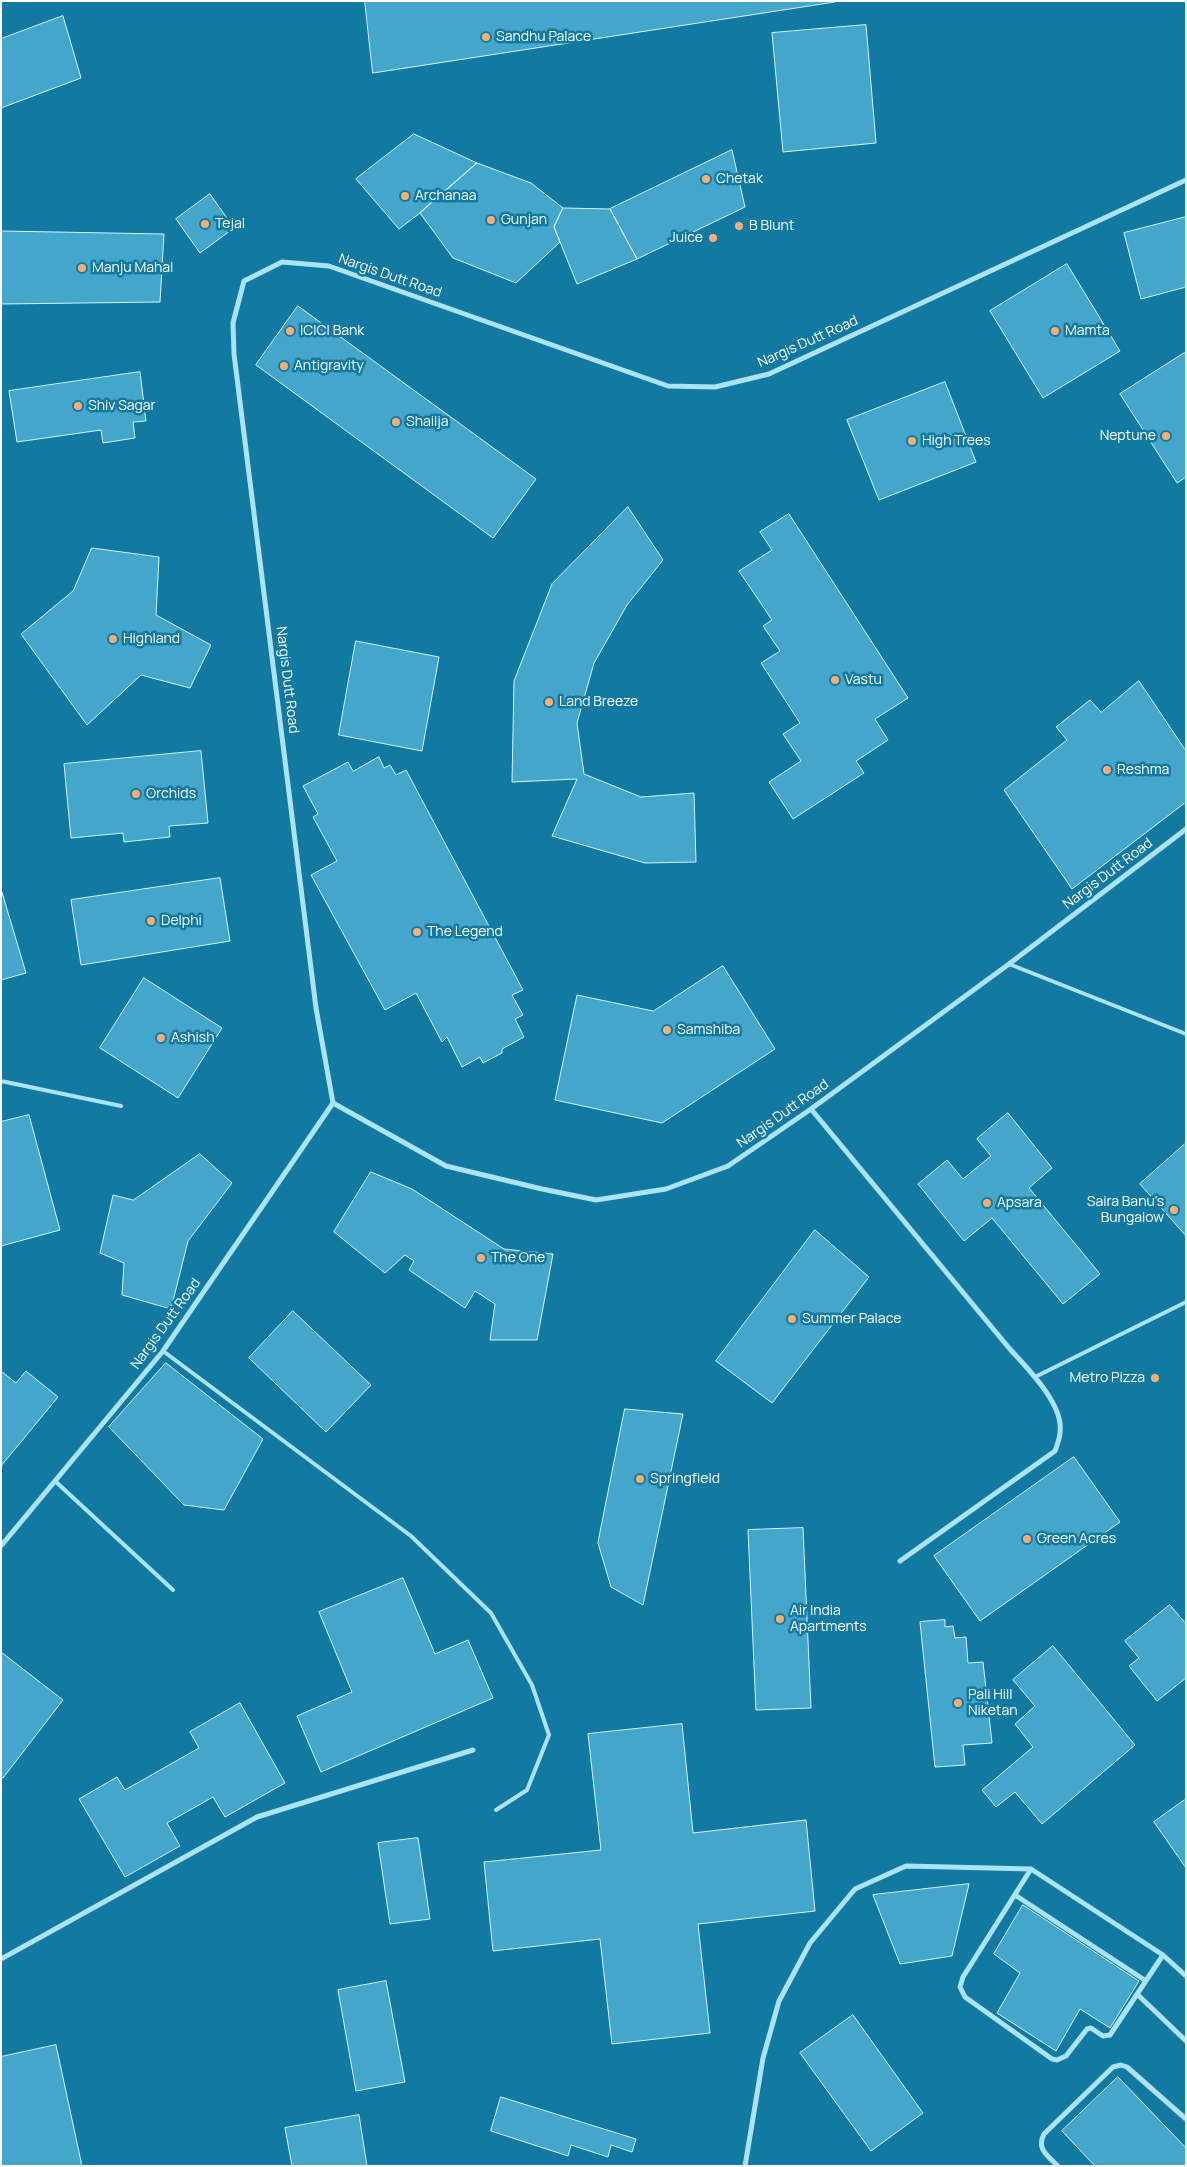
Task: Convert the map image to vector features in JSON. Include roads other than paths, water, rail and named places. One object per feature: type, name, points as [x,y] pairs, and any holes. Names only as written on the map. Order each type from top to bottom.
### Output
[{"type":"street","name":"Nargis Dutt Road","points":[[1,1546],[163,1351],[333,1103],[316,1008],[234,354],[233,323],[244,281],[282,262],[329,266],[668,386],[715,387],[769,374],[1186,180]]},
{"type":"street","name":"Nargis Dutt Road","points":[[333,1103],[446,1166],[596,1200],[666,1190],[728,1166],[811,1110],[1009,964],[1186,829]]},
{"type":"street","points":[[811,1110],[1035,1377],[1056,1409],[1061,1431],[1055,1451],[900,1561]]},
{"type":"street","points":[[1,1959],[258,1817],[474,1750]]},
{"type":"street","points":[[745,2166],[763,2058],[779,2002],[810,1943],[855,1889],[906,1866],[1031,1869],[1163,1955],[1186,1976]]},
{"type":"street","points":[[1031,1869],[960,1982],[960,1987],[965,1997],[1056,2060],[1066,2056],[1086,2029],[1091,2028],[1103,2036],[1110,2035],[1163,1955]]},
{"type":"street","points":[[1014,1895],[1146,1981]]},
{"type":"street","points":[[1137,1994],[1186,2041]]},
{"type":"street","points":[[1058,2166],[1043,2152],[1041,2140],[1044,2134],[1113,2067],[1121,2065],[1127,2067],[1186,2118]]},
{"type":"lane","points":[[1009,964],[1186,1034]]},
{"type":"lane","points":[[1,1081],[121,1106]]},
{"type":"lane","points":[[1035,1377],[1186,1302]]},
{"type":"lane","points":[[163,1351],[411,1536],[491,1614],[532,1685],[549,1735],[527,1790],[496,1810]]},
{"type":"lane","points":[[55,1481],[173,1590]]},
{"type":"place","name":"Sandhu Palace","points":[[486,37]]},
{"type":"place","name":"Chetak","points":[[706,179]]},
{"type":"place","name":"Archanaa","points":[[405,196]]},
{"type":"place","name":"Gunjan","points":[[491,220]]},
{"type":"place","name":"Tejal","points":[[205,224]]},
{"type":"place","name":"B Blunt","points":[[739,226]]},
{"type":"place","name":"Juice","points":[[713,238]]},
{"type":"place","name":"Manju Mahal","points":[[82,268]]},
{"type":"place","name":"ICICI Bank","points":[[290,331]]},
{"type":"place","name":"Mamta","points":[[1055,331]]},
{"type":"place","name":"Antigravity","points":[[284,366]]},
{"type":"place","name":"Shiv Sagar","points":[[78,406]]},
{"type":"place","name":"Shailja","points":[[396,422]]},
{"type":"place","name":"Neptune","points":[[1166,436]]},
{"type":"place","name":"High Trees","points":[[912,441]]},
{"type":"place","name":"Highland","points":[[113,639]]},
{"type":"place","name":"Vastu","points":[[835,680]]},
{"type":"place","name":"Land Breeze","points":[[549,702]]},
{"type":"place","name":"Reshma","points":[[1107,770]]},
{"type":"place","name":"Orchids","points":[[136,794]]},
{"type":"place","name":"Delphi","points":[[151,921]]},
{"type":"place","name":"The Legend","points":[[417,932]]},
{"type":"place","name":"Samshiba","points":[[667,1030]]},
{"type":"place","name":"Ashish","points":[[161,1038]]},
{"type":"place","name":"Apsara","points":[[987,1203]]},
{"type":"place","name":"Saira Banu's Bungalow","points":[[1174,1210]]},
{"type":"place","name":"The One","points":[[481,1258]]},
{"type":"place","name":"Summer Palace","points":[[792,1319]]},
{"type":"place","name":"Metro Pizza","points":[[1155,1378]]},
{"type":"place","name":"Springfield","points":[[640,1479]]},
{"type":"place","name":"Green Acres","points":[[1027,1539]]},
{"type":"place","name":"Air India Apartments","points":[[780,1619]]},
{"type":"place","name":"Pali Hill Niketan","points":[[958,1703]]}]
